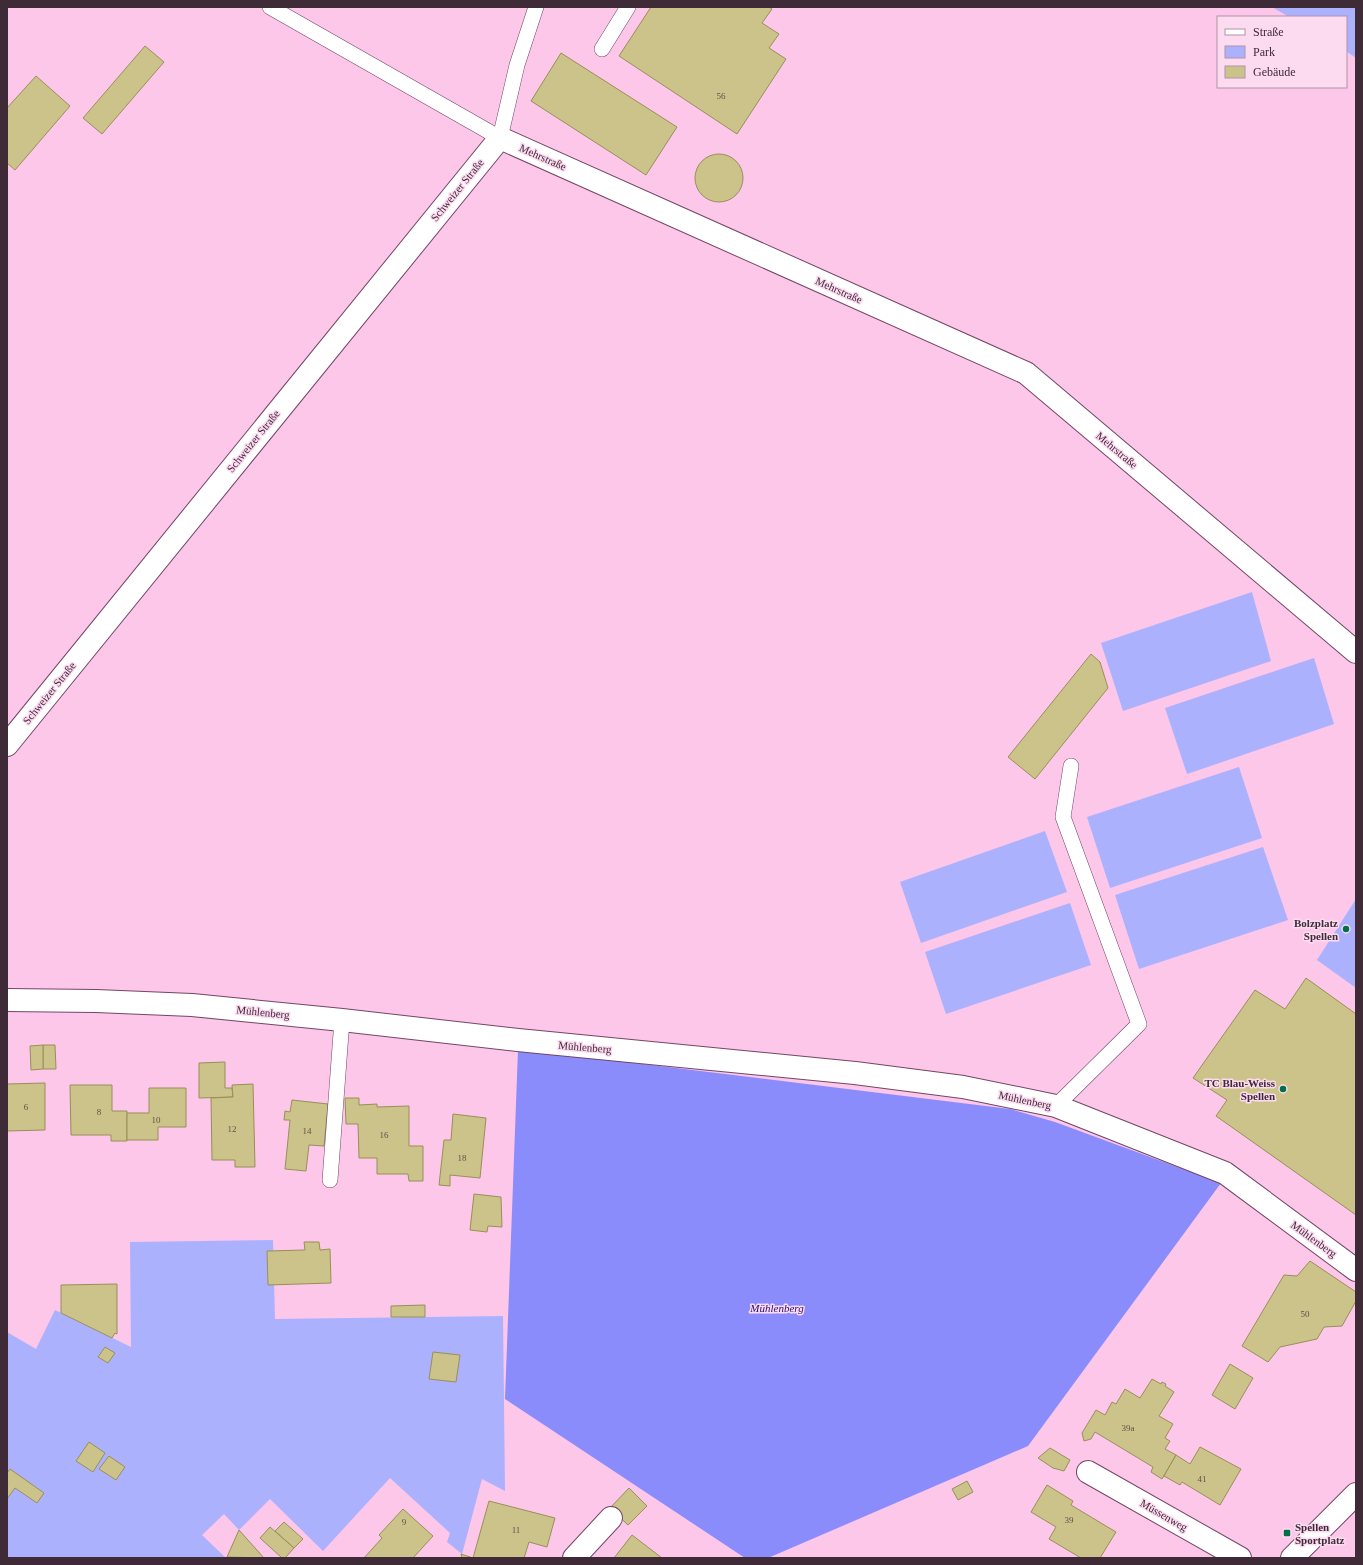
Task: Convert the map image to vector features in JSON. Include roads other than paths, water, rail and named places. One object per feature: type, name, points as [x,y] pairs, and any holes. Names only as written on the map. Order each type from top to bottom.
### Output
[{"type":"street","name":"Mehrstraße","points":[[500,138],[1026,373],[1356,652]]},
{"type":"street","name":"Schweizer Straße","points":[[7,745],[500,138]]},
{"type":"street","name":"Mühlenberg","points":[[7,1000],[96,1001],[192,1005],[518,1040],[855,1073],[963,1087],[1056,1106],[1225,1173],[1356,1270]]},
{"type":"street","name":"Müssenweg","points":[[1088,1472],[1240,1558]]},
{"type":"street","points":[[1292,1558],[1356,1494]]},
{"type":"street","points":[[574,1558],[611,1518]]},
{"type":"lane","name":"Mehrstraße","points":[[270,7],[500,138]]},
{"type":"lane","points":[[500,138],[517,65],[536,7]]},
{"type":"lane","points":[[602,49],[628,7]]},
{"type":"lane","points":[[1056,1106],[1139,1024],[1063,817],[1071,766]]},
{"type":"lane","points":[[330,1180],[342,1020]]},
{"type":"place","name":"Bolzplatz Spellen","points":[[1346,929]]},
{"type":"place","name":"TC Blau-Weiss Spellen","points":[[1283,1089]]},
{"type":"place","name":"Spellen Sportplatz","points":[[1287,1533]]}]
